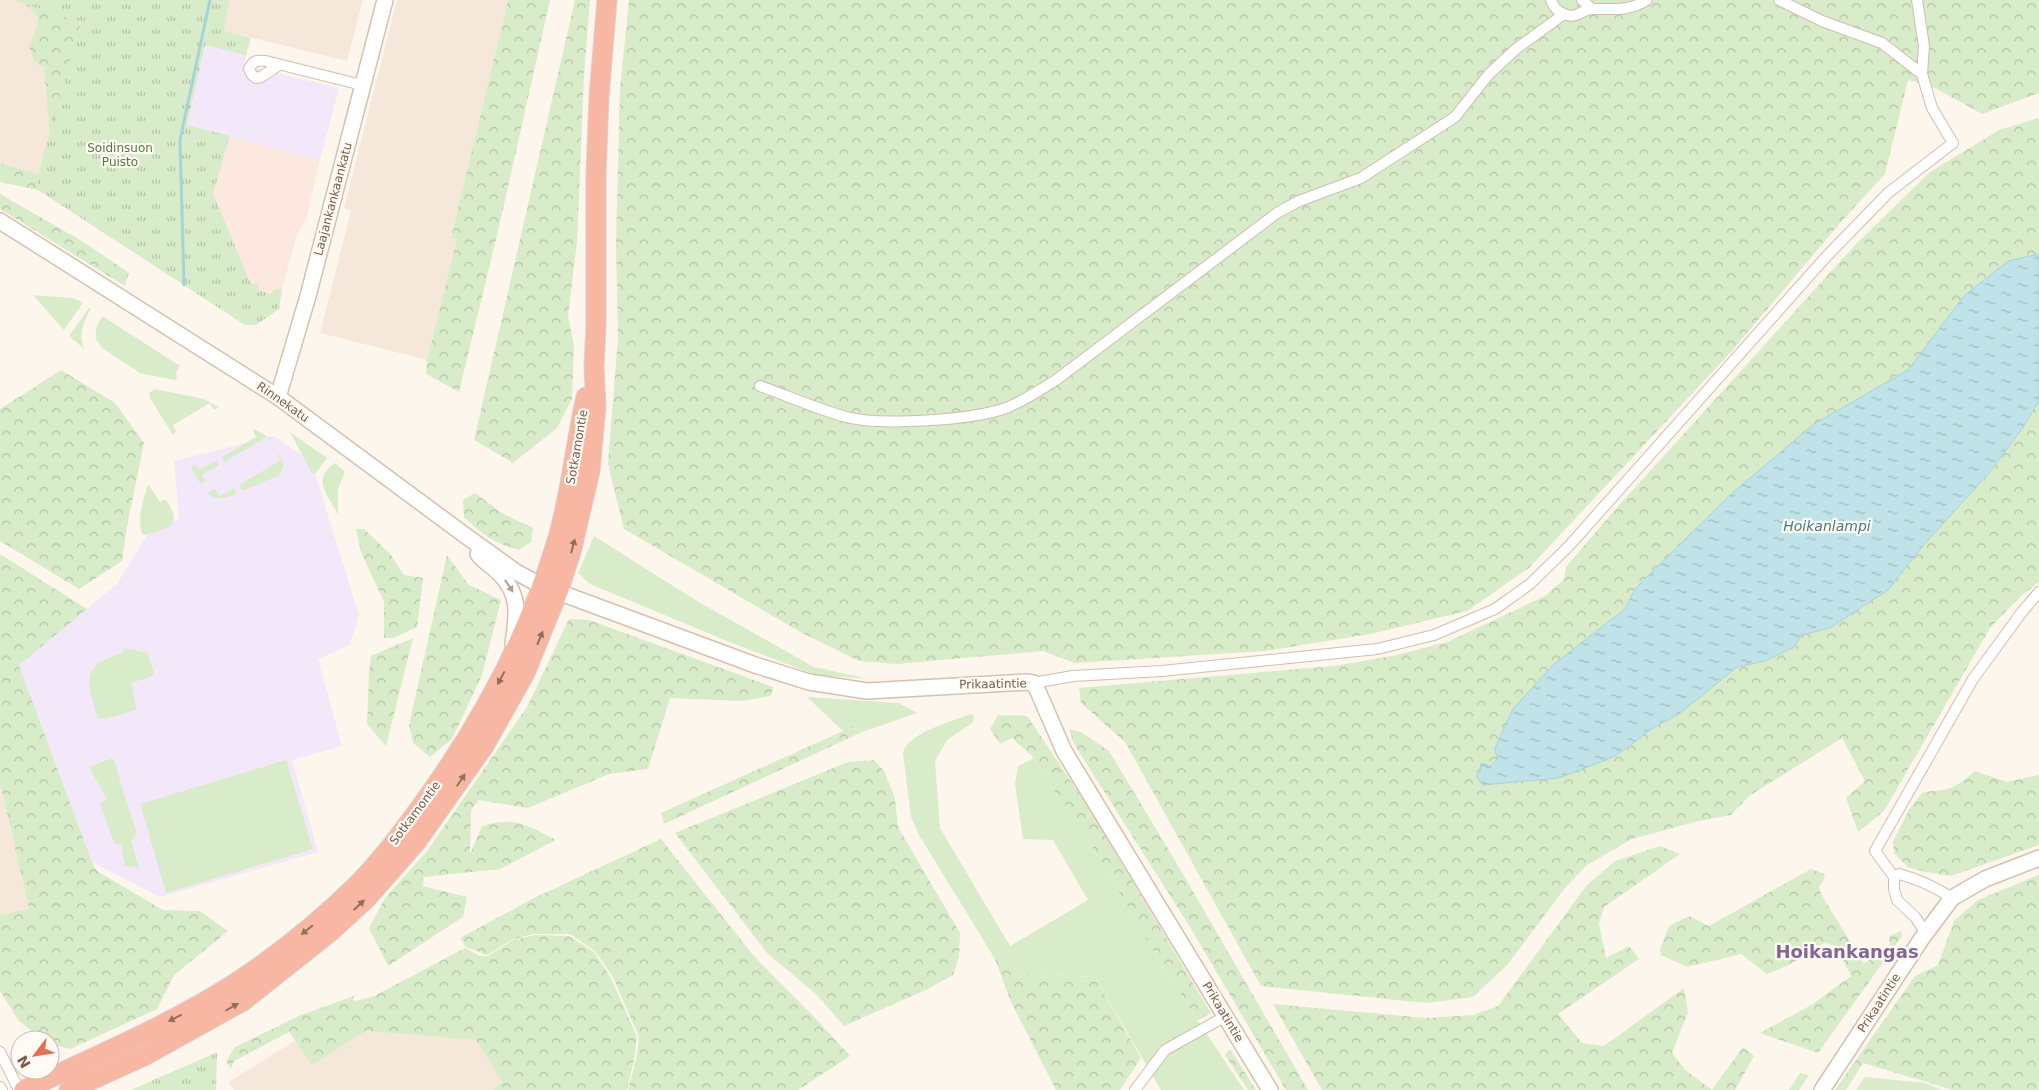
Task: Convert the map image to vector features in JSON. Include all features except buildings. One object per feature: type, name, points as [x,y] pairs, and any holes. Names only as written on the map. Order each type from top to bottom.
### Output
[{"type":"highway","name":"Sotkamontie","points":[[24,1090],[194,1009],[272,957],[320,920],[357,885],[405,828],[447,770],[469,735],[512,657],[526,627],[550,589],[573,544],[590,471],[596,406],[594,367],[596,175],[599,97],[607,0]]},
{"type":"highway","name":"Sotkamontie","points":[[69,1090],[144,1056],[243,1001],[330,932],[366,898],[417,841],[484,746],[525,674],[550,589]]},
{"type":"street","name":"Laajankankaankatu","points":[[278,397],[303,315],[385,0]]},
{"type":"street","points":[[1551,0],[1555,8],[1564,14],[1576,16],[1591,8],[1624,9],[1647,0]]},
{"type":"street","points":[[1582,0],[1591,8]]},
{"type":"street","points":[[1779,0],[1822,21],[1882,43],[1922,74]]},
{"type":"street","points":[[1033,683],[1073,676],[1172,670],[1377,649],[1434,635],[1495,609],[1530,584],[1569,546],[1826,258],[1888,193],[1952,143],[1932,108],[1922,74],[1924,46],[1917,0]]},
{"type":"street","points":[[760,386],[846,417],[874,422],[985,414],[1006,408],[1030,397],[1056,380],[1276,213],[1299,200],[1361,178],[1455,117],[1490,74],[1516,49],[1564,14]]},
{"type":"street","points":[[279,64],[362,86]]},
{"type":"street","name":"Rinnekatu","points":[[0,221],[278,397],[516,572],[550,589]]},
{"type":"street","points":[[466,536],[470,545],[482,559],[509,584],[515,596],[517,609],[512,657]]},
{"type":"street","name":"Prikaatintie","points":[[550,589],[755,665],[808,682],[867,691],[985,683],[1033,683],[1064,751],[1270,1090]]},
{"type":"street","points":[[1926,933],[1915,916],[1897,900],[1894,890],[1894,877],[1875,851],[1973,679],[2039,592]]},
{"type":"street","name":"Prikaatintie","points":[[1822,1090],[1926,933],[1952,898],[1984,879],[2039,858]]},
{"type":"street","points":[[1894,877],[1899,874],[1915,878],[1935,887],[1952,898]]},
{"type":"street","points":[[1135,1090],[1166,1050],[1226,1016]]},
{"type":"street","points":[[0,1052],[19,1090]]},
{"type":"shaded area","points":[[0,0],[14,0],[82,22],[38,174],[0,163]]},
{"type":"shaded area","points":[[230,0],[363,0],[347,61],[224,31]]},
{"type":"shaded area","points":[[397,0],[508,0],[451,236],[457,238],[427,360],[320,333],[351,211],[344,208]]},
{"type":"shaded area","points":[[205,44],[246,55],[245,65],[339,88],[320,160],[187,125]]},
{"type":"shaded area","points":[[230,136],[320,160],[306,219],[297,235],[282,289],[274,289],[271,294],[259,290],[251,284],[213,193]]},
{"type":"shaded area","points":[[274,436],[311,461],[359,615],[350,645],[318,659],[342,746],[292,760],[318,852],[160,897],[92,862],[19,665],[117,584],[149,532],[179,519],[174,461]]},
{"type":"shaded area","points":[[0,783],[29,910],[0,915]]},
{"type":"shaded area","points":[[366,1031],[476,1040],[502,1082],[492,1090],[234,1090],[229,1082],[296,1040],[312,1065]]},
{"type":"green space","points":[[14,0],[68,0],[75,10],[98,85],[63,205],[38,190],[0,182],[0,163],[38,174],[51,143],[44,68],[34,61],[29,46],[37,27],[38,17],[25,4]]},
{"type":"green space","name":"Soidinsuon Puisto","points":[[14,0],[230,0],[224,31],[251,38],[246,55],[205,45],[187,125],[230,136],[213,193],[251,284],[259,284],[259,290],[271,294],[274,289],[282,289],[279,309],[256,325],[245,325],[38,190],[38,174],[81,22]]},
{"type":"green space","points":[[508,0],[550,0],[498,231],[459,392],[426,374],[427,360],[457,239],[451,237]]},
{"type":"green space","points":[[575,0],[590,0],[584,76],[577,242],[568,316],[574,345],[572,399],[557,428],[513,463],[474,440]]},
{"type":"green space","points":[[629,0],[2039,0],[2039,93],[1982,114],[1933,87],[1908,80],[1885,174],[1840,223],[1732,351],[1529,568],[1467,611],[1370,634],[1265,651],[1075,663],[1043,651],[897,664],[859,661],[802,633],[624,529],[608,464],[618,337],[616,243],[620,88]]},
{"type":"green space","points":[[2039,118],[2039,254],[2008,261],[1964,296],[1908,370],[1814,424],[1635,589],[1625,609],[1554,664],[1497,759],[1480,772],[1616,757],[1653,728],[1679,714],[1737,667],[1765,661],[1794,647],[1802,635],[1830,628],[1888,590],[1921,548],[1989,473],[2024,426],[2039,401],[2039,582],[2021,596],[1990,628],[1884,811],[1858,832],[1846,798],[1865,781],[1842,738],[1749,796],[1731,815],[1698,821],[1632,839],[1587,865],[1565,888],[1508,964],[1473,997],[1426,1003],[1261,986],[1125,742],[1081,703],[1079,688],[1334,666],[1397,655],[1447,642],[1545,596],[1564,579],[1566,567],[1612,513],[1856,244],[1930,172],[1999,130]]},
{"type":"green space","points":[[0,194],[82,241],[129,273],[125,286],[0,209]]},
{"type":"green space","points":[[33,295],[73,298],[83,303],[64,330]]},
{"type":"green space","points":[[89,308],[91,308],[82,332],[84,349],[69,336]]},
{"type":"green space","points":[[102,316],[180,366],[176,373],[177,378],[175,380],[140,373],[102,348],[96,339],[96,328]]},
{"type":"green space","points":[[61,370],[115,403],[144,443],[122,561],[79,589],[0,541],[0,409]]},
{"type":"green space","points":[[155,389],[204,399],[219,407],[214,410],[210,403],[173,425],[176,431],[173,435],[150,398],[149,393]]},
{"type":"green space","points":[[252,428],[270,438],[271,442],[267,437],[224,462],[222,457],[256,437]]},
{"type":"green space","points":[[290,432],[327,458],[316,473],[312,473]]},
{"type":"green space","points":[[277,453],[284,464],[280,475],[242,491],[239,485],[281,460]]},
{"type":"green space","points":[[217,460],[219,465],[202,475],[205,481],[202,484],[200,483],[191,468],[192,466],[196,465],[199,470]]},
{"type":"green space","points":[[335,463],[345,472],[338,489],[338,515],[324,488],[323,482],[324,475]]},
{"type":"green space","points":[[148,484],[160,502],[165,499],[174,515],[174,520],[167,528],[145,535],[142,534],[140,515]]},
{"type":"green space","points":[[234,488],[237,494],[226,497],[215,498],[208,494],[215,489],[220,496]]},
{"type":"green space","points":[[475,493],[502,513],[533,528],[531,542],[519,550],[483,534],[464,517],[463,500]]},
{"type":"green space","points":[[356,529],[364,529],[391,555],[404,575],[423,578],[417,627],[393,638],[384,638],[384,602],[361,552]]},
{"type":"green space","points":[[594,536],[697,601],[814,667],[869,679],[816,675],[732,643],[590,584],[578,573]]},
{"type":"green space","points":[[0,554],[87,609],[19,665],[97,871],[163,910],[200,911],[228,931],[174,975],[157,1009],[70,1049],[60,1046],[60,1030],[30,1030],[19,1021],[0,991],[0,915],[29,909],[0,783]]},
{"type":"green space","points":[[447,555],[469,585],[501,600],[482,675],[452,739],[430,757],[413,743],[409,725]]},
{"type":"green space","points":[[569,619],[589,620],[773,687],[771,696],[743,701],[670,698],[648,769],[609,774],[528,808],[479,800],[471,810],[470,854],[482,826],[493,823],[512,822],[529,826],[556,840],[500,869],[424,877],[423,886],[467,897],[463,917],[388,966],[369,928],[385,898],[427,851],[527,707]]},
{"type":"green space","points":[[413,638],[386,746],[367,724],[371,656]]},
{"type":"green space","points":[[124,648],[148,653],[154,673],[153,676],[131,683],[137,710],[104,719],[98,718],[89,684],[90,676],[99,664],[108,658],[122,653]]},
{"type":"green space","points":[[807,697],[898,703],[917,713],[862,732],[836,717],[825,714]]},
{"type":"green space","points":[[825,714],[836,717],[862,732],[664,824],[661,813],[843,731]]},
{"type":"green space","points":[[971,714],[974,716],[972,723],[947,740],[935,761],[940,828],[1010,946],[1088,900],[1053,840],[1023,839],[1015,784],[1018,766],[1034,758],[1056,794],[1075,817],[1164,969],[1244,1090],[1161,1090],[1095,977],[1027,974],[995,959],[919,835],[911,817],[903,753],[906,746],[913,739],[943,724]]},
{"type":"green space","points":[[998,715],[1027,716],[1085,802],[1211,1013],[1198,1020],[1164,969],[1075,817],[1056,794],[1034,758],[1012,738],[1000,744],[990,729]]},
{"type":"green space","points":[[1069,729],[1081,732],[1109,751],[1176,862],[1308,1090],[1286,1090],[1190,927],[1074,744]]},
{"type":"green space","points":[[113,758],[137,834],[131,841],[139,868],[125,866],[121,845],[114,843],[100,804],[107,799],[89,767]]},
{"type":"green space","points":[[286,760],[313,849],[166,893],[140,804]]},
{"type":"green space","points":[[874,760],[884,771],[895,798],[898,827],[960,933],[959,957],[953,975],[928,989],[844,1026],[817,995],[767,953],[675,833],[848,762]]},
{"type":"green space","points":[[1975,771],[2007,782],[2039,775],[2039,845],[1951,876],[1908,867],[1894,853],[1893,842],[1910,808],[1923,792],[1951,788]]},
{"type":"green space","points":[[661,839],[753,955],[850,1056],[798,1090],[628,1090],[636,1060],[639,1037],[613,977],[595,951],[570,934],[534,934],[511,940],[487,955],[466,947],[460,938],[536,897]]},
{"type":"green space","points":[[1660,846],[1680,854],[1604,907],[1599,924],[1606,958],[1629,946],[1639,959],[1558,1014],[1582,1043],[1604,1046],[1684,988],[1688,1012],[1672,1053],[1685,1070],[1712,1090],[1322,1090],[1273,1004],[1425,1018],[1474,1015],[1498,1006],[1587,885],[1615,861]]},
{"type":"green space","points":[[1811,869],[1825,874],[1823,882],[1819,886],[1821,894],[1864,964],[1890,945],[1889,936],[1901,931],[1902,936],[1818,1053],[1760,1033],[1813,1004],[1851,976],[1836,946],[1824,943],[1789,965],[1767,974],[1741,954],[1687,967],[1661,955],[1660,949],[1669,926],[1689,916],[1709,926]]},
{"type":"green space","points":[[2039,875],[2039,1090],[1953,1090],[1863,1063],[1846,1090],[1835,1090],[1915,976],[1938,965],[1954,921],[1978,900]]},
{"type":"green space","points":[[535,935],[569,936],[594,952],[611,978],[637,1037],[627,1090],[492,1090],[502,1082],[476,1040],[366,1031],[312,1065],[289,1032],[234,1061],[231,1069],[226,1061],[235,1047],[301,1015],[354,996],[353,1000],[356,1001],[374,996],[465,948],[480,956],[488,956],[511,941]]},
{"type":"green space","points":[[995,959],[1027,974],[1095,977],[1141,1058],[1120,1090],[1056,1090],[1011,1002]]},
{"type":"green space","points":[[1743,1047],[1754,1056],[1735,1090],[1712,1090]]},
{"type":"green space","points":[[1230,1049],[1256,1090],[1248,1090],[1225,1055]]},
{"type":"green space","points":[[217,1052],[216,1090],[131,1090]]},
{"type":"green space","points":[[1800,1073],[1809,1075],[1799,1090],[1789,1090]]},
{"type":"green space","points":[[1865,1077],[1925,1083],[1942,1090],[1856,1090]]},
{"type":"water","name":"Hoikanlampi","points":[[2039,254],[2039,401],[2024,426],[1989,473],[1921,548],[1888,590],[1830,628],[1802,635],[1794,647],[1765,661],[1737,667],[1679,714],[1653,728],[1616,756],[1559,778],[1483,785],[1476,776],[1480,772],[1481,763],[1490,766],[1497,759],[1495,748],[1513,709],[1554,664],[1625,609],[1635,589],[1730,495],[1814,424],[1908,370],[1964,296],[2008,261]]},
{"type":"waterway","points":[[184,285],[180,140],[210,0]]},
{"type":"district","name":"Hoikankangas","points":[[1847,951]]}]
